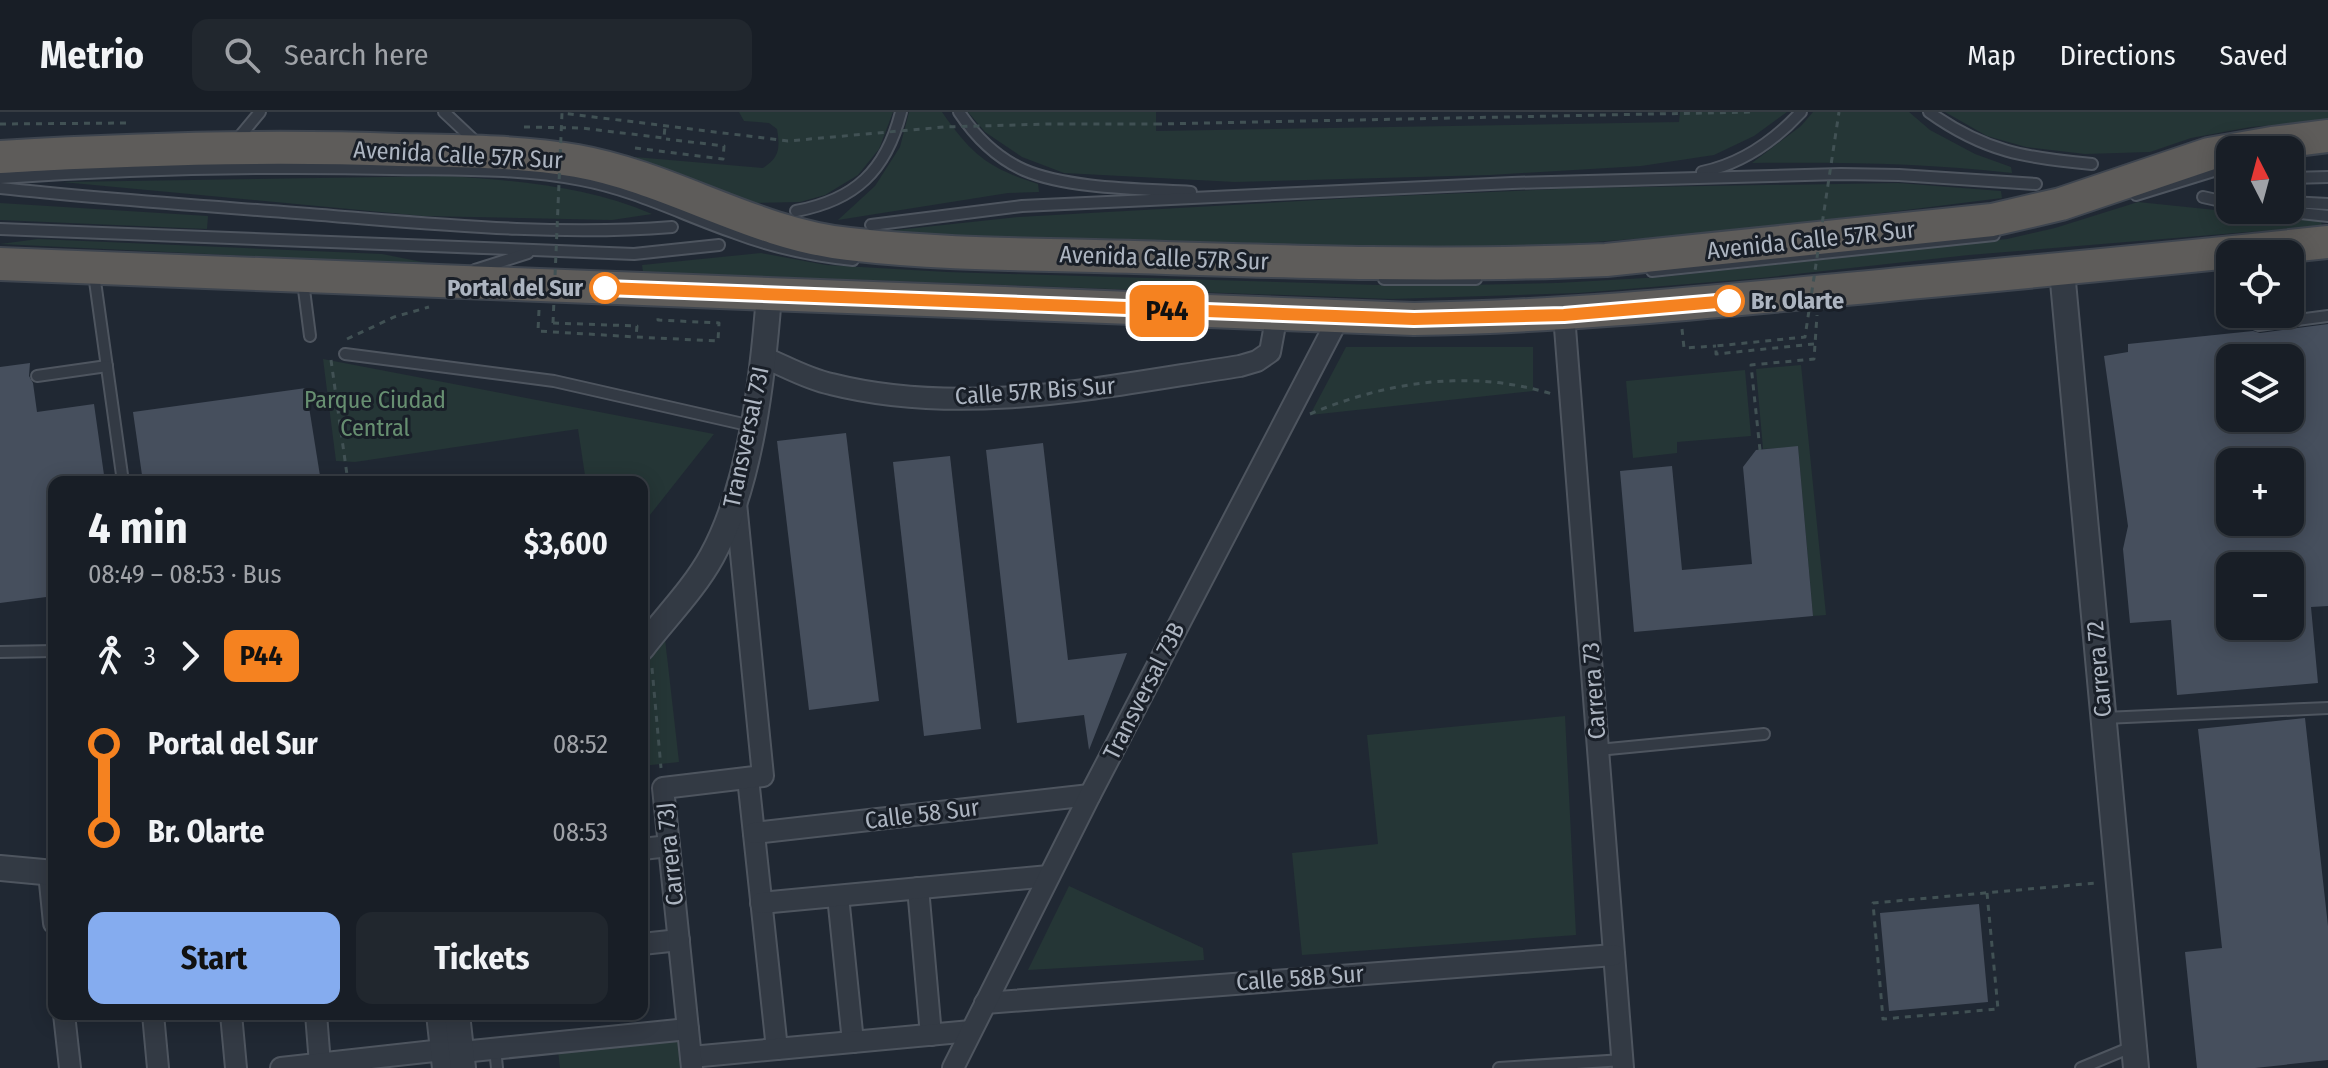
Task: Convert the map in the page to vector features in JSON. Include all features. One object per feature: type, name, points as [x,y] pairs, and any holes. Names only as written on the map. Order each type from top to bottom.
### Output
[{"type":"highway","name":"Avenida Calle 57R Sur","points":[[0,157],[230,148],[488,152],[578,161],[630,174],[784,232],[850,244],[935,251],[1345,264],[1534,263],[1606,260],[1950,227],[2061,204],[2209,154],[2328,136]]},
{"type":"highway","points":[[2304,245],[2328,242]]},
{"type":"highway","points":[[0,264],[302,276],[436,294],[540,286],[1414,319],[1564,315],[2216,256]]},
{"type":"street","name":"Carrera 72","points":[[2062,271],[2135,1057]]},
{"type":"street","name":"Transversal 73I","points":[[648,640],[711,559],[735,499],[752,426],[769,295]]},
{"type":"street","name":"Calle 57R Bis Sur","points":[[763,357],[829,384],[894,394],[979,399],[1060,393],[1257,361],[1270,352],[1277,314]]},
{"type":"street","name":"Carrera 73","points":[[1564,315],[1623,1064]]},
{"type":"street","name":"Transversal 73B","points":[[953,1068],[1090,795],[1339,317]]},
{"type":"street","points":[[735,499],[755,777],[754,833],[777,1049]]},
{"type":"street","points":[[663,788],[755,777]]},
{"type":"street","name":"Carrera 73J","points":[[663,788],[692,1062]]},
{"type":"street","name":"Calle 58 Sur","points":[[754,833],[1090,795]]},
{"type":"street","points":[[648,848],[669,846]]},
{"type":"street","points":[[0,868],[48,873]]},
{"type":"street","points":[[761,903],[1049,876]]},
{"type":"street","points":[[918,888],[931,1035]]},
{"type":"street","points":[[838,896],[853,1042]]},
{"type":"street","points":[[648,943],[679,940]]},
{"type":"street","name":"Calle 58B Sur","points":[[985,1003],[1614,955]]},
{"type":"street","points":[[65,1020],[70,1068]]},
{"type":"street","points":[[154,1020],[158,1068]]},
{"type":"street","points":[[232,1020],[236,1068]]},
{"type":"street","points":[[316,1020],[320,1064]]},
{"type":"street","points":[[441,1020],[453,1060]]},
{"type":"street","points":[[453,1060],[456,1020]]},
{"type":"street","points":[[281,1068],[496,1058],[688,1029]]},
{"type":"street","points":[[692,1062],[777,1049],[971,1031]]},
{"type":"lane","points":[[230,148],[260,112]]},
{"type":"lane","points":[[444,112],[488,152]]},
{"type":"lane","points":[[796,211],[845,196],[870,176],[893,139],[901,112]]},
{"type":"lane","points":[[959,112],[991,149],[1024,170],[1053,178],[1136,189],[1245,195]]},
{"type":"lane","points":[[1653,178],[1707,171],[1733,162],[1770,140],[1801,112]]},
{"type":"lane","points":[[1929,112],[1963,135],[1998,150],[2092,164]]},
{"type":"lane","points":[[0,178],[300,169],[544,174],[613,187],[784,248],[868,262]]},
{"type":"lane","points":[[2129,197],[2216,170]]},
{"type":"lane","points":[[871,225],[1022,206],[1653,178],[1899,175],[2036,184]]},
{"type":"lane","points":[[2304,178],[2328,177]]},
{"type":"lane","points":[[0,188],[113,200],[450,225],[627,230],[672,227]]},
{"type":"lane","points":[[2203,197],[2216,199]]},
{"type":"lane","points":[[2304,203],[2328,204]]},
{"type":"lane","points":[[2304,213],[2328,216]]},
{"type":"lane","points":[[0,230],[634,254],[719,245]]},
{"type":"lane","points":[[1647,271],[1966,240],[2009,232]]},
{"type":"lane","points":[[436,294],[534,251]]},
{"type":"lane","points":[[93,268],[122,476]]},
{"type":"lane","points":[[302,276],[310,336]]},
{"type":"lane","points":[[1378,279],[1495,279]]},
{"type":"lane","points":[[2304,319],[2328,316]]},
{"type":"lane","points":[[345,354],[554,381],[752,426]]},
{"type":"lane","points":[[37,376],[107,366]]},
{"type":"lane","points":[[0,652],[48,651]]},
{"type":"lane","points":[[2104,718],[2328,708]]},
{"type":"lane","points":[[1598,750],[1764,734]]},
{"type":"lane","points":[[2081,1068],[2135,1057]]},
{"type":"lane","points":[[1499,1068],[1623,1064]]},
{"type":"path","points":[[1415,112],[1415,120]]},
{"type":"path","points":[[636,337],[637,326],[553,323],[562,113],[788,141],[944,127],[1753,112]]},
{"type":"path","points":[[1684,348],[1805,337],[1839,112]]},
{"type":"path","points":[[664,138],[665,126]]},
{"type":"path","points":[[581,128],[724,146],[723,159],[627,147]]},
{"type":"path","points":[[540,286],[538,331],[718,341],[719,323],[658,320]]},
{"type":"path","points":[[345,340],[436,294]]},
{"type":"path","points":[[1716,346],[1716,354],[1814,344],[1814,359],[1751,365],[1760,450]]},
{"type":"path","points":[[331,360],[347,476]]},
{"type":"path","points":[[1282,426],[1324,408],[1412,383],[1448,380],[1498,382],[1571,399]]},
{"type":"path","name":"Carrera 73J","points":[[648,668],[663,788]]},
{"type":"path","points":[[1987,893],[1998,1009],[1883,1019],[1873,903],[2100,883]]},
{"type":"green space","points":[[739,112],[893,112],[879,149],[858,175],[825,195],[800,202],[753,203],[623,156],[763,168],[778,152],[777,129],[769,123],[744,121]]},
{"type":"green space","points":[[909,112],[942,112],[982,158],[1006,172],[1038,184],[1039,192],[1008,193],[838,220],[875,186],[900,147]]},
{"type":"green space","points":[[968,112],[1156,112],[1156,131],[1679,122],[1680,112],[1787,112],[1754,136],[1714,155],[1641,166],[1490,175],[1235,182],[1064,173],[1022,157],[985,132]]},
{"type":"green space","points":[[1813,112],[1909,112],[1930,130],[1975,154],[2011,167],[2012,173],[1882,164],[1752,163],[1801,126]]},
{"type":"green space","points":[[1945,112],[2328,112],[2328,120],[2251,127],[2191,138],[2150,152],[2085,154],[2026,147],[1987,136]]},
{"type":"green space","points":[[448,176],[577,191],[652,214],[612,220],[423,216],[62,182]]},
{"type":"green space","points":[[1898,183],[2001,191],[2002,198],[1719,231],[1506,247],[1365,250],[1226,248],[878,232],[1019,217],[1371,197],[1582,188]]},
{"type":"green space","points":[[2138,202],[2216,210],[2216,224],[2304,224],[2304,219],[2321,221],[2322,226],[1969,255],[1761,278],[1579,293],[1392,299],[643,272],[642,265],[761,253],[826,265],[947,272],[1412,286],[1557,283],[1663,277],[2007,239],[2055,228]]},
{"type":"green space","points":[[0,203],[208,216],[207,229],[0,220]]},
{"type":"green space","points":[[38,239],[382,254],[437,265],[0,244]]},
{"type":"green space","points":[[1346,347],[1533,347],[1533,391],[1310,415]]},
{"type":"green space","name":"Parque Ciudad Central","points":[[323,359],[714,434],[648,517],[648,476],[585,476],[578,429],[355,462],[336,461]]},
{"type":"green space","points":[[1801,365],[1826,615],[1813,616],[1798,447],[1763,449],[1756,369]]},
{"type":"green space","points":[[1745,370],[1751,436],[1677,442],[1677,453],[1633,458],[1626,381]]},
{"type":"green space","points":[[665,639],[679,762],[648,765],[648,660]]},
{"type":"green space","points":[[1565,716],[1576,935],[1302,955],[1292,853],[1378,844],[1367,735]]},
{"type":"green space","points":[[1069,886],[1203,948],[1204,960],[1028,970]]},
{"type":"green space","points":[[683,1037],[686,1068],[560,1068],[558,1050]]},
{"type":"building","points":[[2328,324],[2328,606],[2311,607],[2318,683],[2177,695],[2171,620],[2130,623],[2123,549],[2128,526],[2104,356],[2128,352],[2128,344],[2253,331],[2260,333]]},
{"type":"building","points":[[30,363],[29,376],[37,412],[94,404],[104,476],[48,476],[48,597],[0,603],[0,367]]},
{"type":"building","points":[[306,388],[320,476],[142,476],[133,412]]},
{"type":"building","points":[[846,433],[879,701],[809,710],[777,441]]},
{"type":"building","points":[[1043,443],[1068,660],[1127,653],[1089,750],[1084,715],[1017,723],[986,450]]},
{"type":"building","points":[[1798,446],[1813,616],[1634,632],[1620,471],[1672,466],[1682,570],[1752,564],[1743,467],[1756,450]]},
{"type":"building","points":[[950,456],[981,729],[924,736],[893,462]]},
{"type":"building","points":[[2305,718],[2328,926],[2328,1060],[2255,1068],[2197,1068],[2185,952],[2222,948],[2198,729]]},
{"type":"building","points":[[1979,904],[1988,1002],[1889,1011],[1880,913]]},
{"type":"bus line","name":"P44","points":[[605,288],[1414,319],[1564,315],[1729,301]]},
{"type":"place","name":"Portal del Sur","points":[[605,288]]},
{"type":"place","name":"Br. Olarte","points":[[1729,301]]}]
